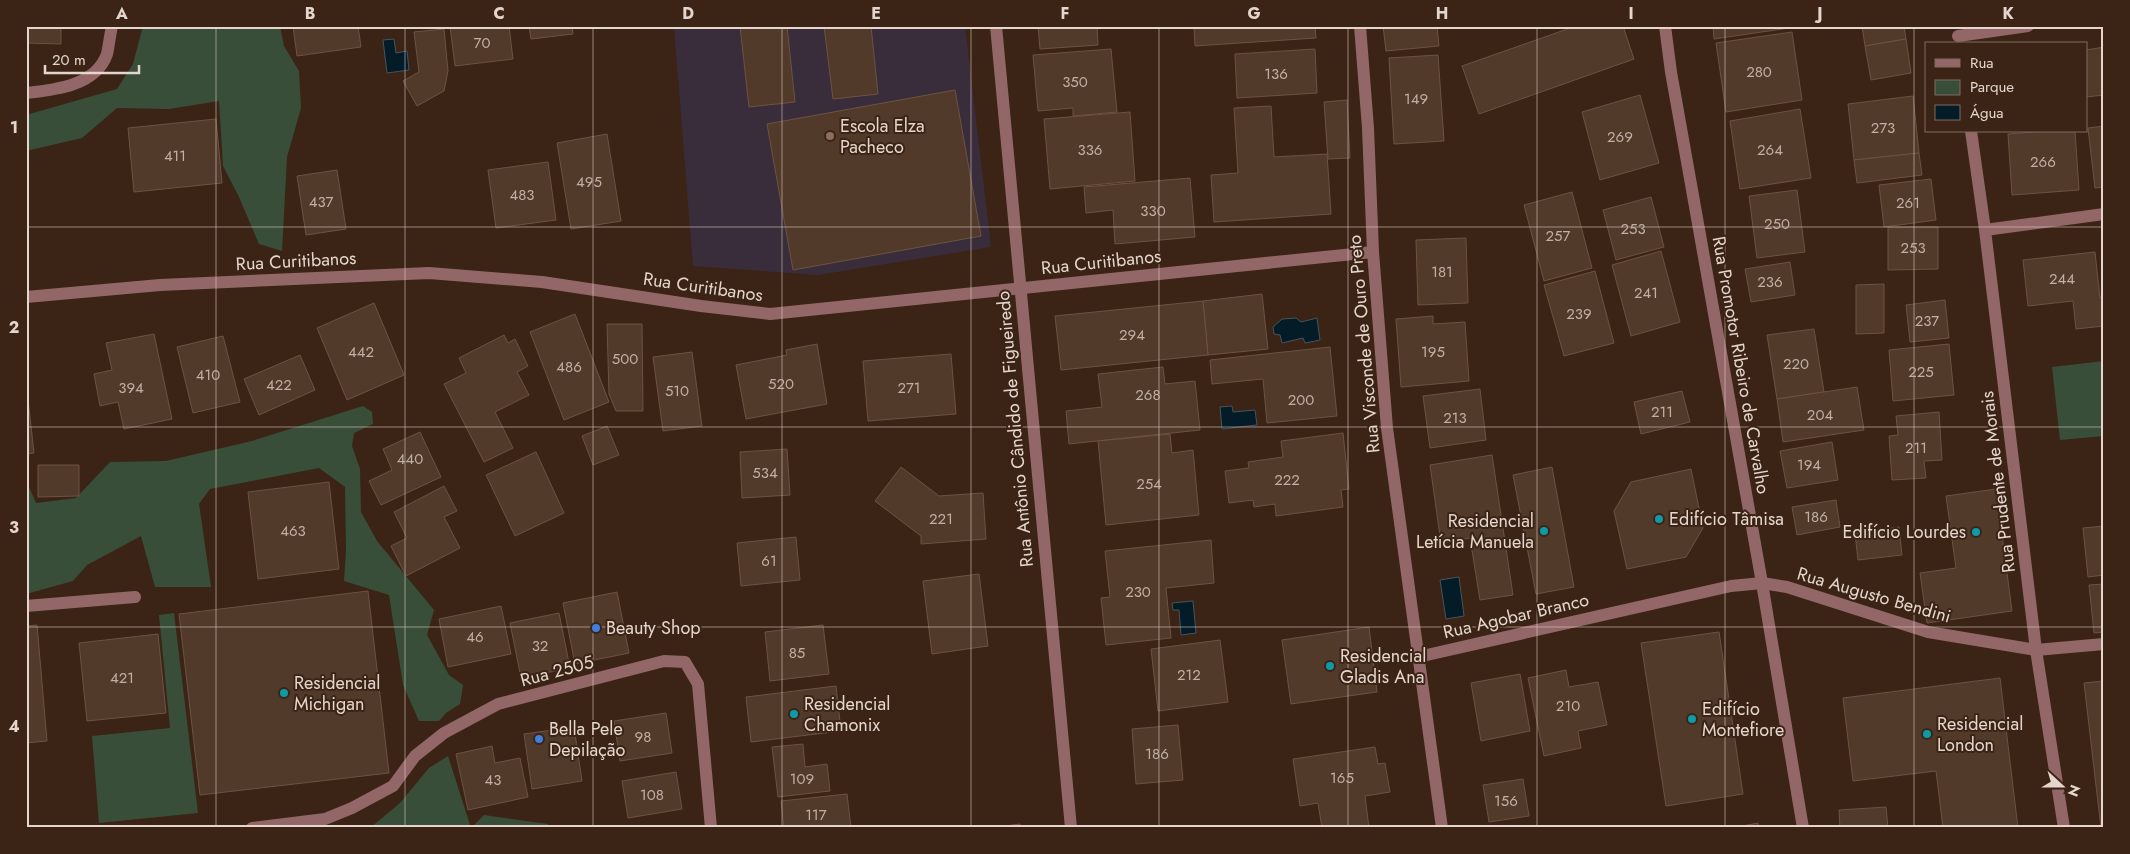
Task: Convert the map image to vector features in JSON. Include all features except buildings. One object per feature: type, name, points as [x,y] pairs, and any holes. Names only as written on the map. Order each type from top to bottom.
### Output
[{"type":"street","points":[[26,93],[59,90],[92,75],[106,55],[112,26]]},
{"type":"street","name":"Rua Antônio Cândido de Figueiredo","points":[[996,26],[1070,828]]},
{"type":"street","name":"Rua Visconde de Ouro Preto","points":[[1360,26],[1368,128],[1373,252],[1387,428],[1418,657]]},
{"type":"street","name":"Rua Promotor Ribeiro de Carvalho","points":[[1665,26],[1671,72],[1762,583],[1803,828]]},
{"type":"street","points":[[1958,35],[2028,26]]},
{"type":"street","name":"Rua Prudente de Morais","points":[[1971,132],[1985,230],[2036,650],[2064,828]]},
{"type":"street","points":[[1985,230],[2104,214]]},
{"type":"street","name":"Rua Curitibanos","points":[[26,297],[160,286],[429,273],[542,282],[702,306],[770,314],[1373,252]]},
{"type":"street","name":"Rua Augusto Bendini","points":[[1762,583],[1787,587],[1928,632],[2036,650],[2104,644]]},
{"type":"street","name":"Rua Agobar Branco","points":[[1418,657],[1731,586],[1762,583]]},
{"type":"street","points":[[26,606],[135,597]]},
{"type":"street","points":[[1418,657],[1442,828]]},
{"type":"street","name":"Rua 2505","points":[[252,828],[325,819],[352,808],[393,786],[415,756],[444,733],[498,704],[664,661],[685,662],[698,684],[711,828]]},
{"type":"shaded area","name":"Escola Elza Pacheco","points":[[674,26],[965,26],[991,247],[818,275],[693,266]]},
{"type":"green space","points":[[143,26],[280,26],[284,46],[299,71],[301,108],[287,157],[282,251],[259,244],[239,197],[223,166],[219,101],[169,109],[117,108],[82,138],[26,151],[26,115],[117,89],[133,64]]},
{"type":"green space","points":[[2104,361],[2104,436],[2060,440],[2052,367]]},
{"type":"green space","points":[[363,406],[372,412],[373,424],[354,433],[352,446],[360,469],[361,512],[377,541],[434,610],[427,635],[449,675],[463,685],[460,704],[446,713],[439,721],[419,721],[403,685],[389,595],[344,581],[346,551],[345,487],[319,468],[210,489],[199,504],[211,587],[155,587],[141,536],[87,565],[73,581],[26,594],[26,480],[36,503],[76,498],[110,462],[166,461],[252,441]]},
{"type":"green space","points":[[174,613],[198,813],[99,823],[92,736],[170,728],[159,615]]},
{"type":"green space","points":[[448,756],[471,828],[370,828],[400,803],[429,768]]},
{"type":"green space","points":[[484,815],[548,824],[549,828],[471,828]]},
{"type":"water","points":[[394,39],[396,53],[407,51],[409,70],[387,73],[383,40]]},
{"type":"water","points":[[1296,318],[1301,322],[1317,318],[1320,340],[1305,343],[1303,338],[1282,343],[1280,335],[1274,334],[1273,327],[1282,319]]},
{"type":"water","points":[[1232,406],[1233,412],[1255,410],[1257,425],[1222,429],[1220,407]]},
{"type":"water","points":[[1459,577],[1464,616],[1446,619],[1440,580]]},
{"type":"water","points":[[1193,601],[1196,633],[1181,635],[1179,610],[1173,610],[1172,603]]},
{"type":"place","name":"Escola Elza Pacheco","points":[[830,136]]},
{"type":"place","name":"Edifício Tâmisa","points":[[1659,519]]},
{"type":"place","name":"Residencial Letícia Manuela","points":[[1544,531]]},
{"type":"place","name":"Edifício Lourdes","points":[[1976,532]]},
{"type":"place","name":"Beauty Shop","points":[[596,628]]},
{"type":"place","name":"Residencial Gladis Ana","points":[[1330,666]]},
{"type":"place","name":"Residencial Michigan","points":[[284,693]]},
{"type":"place","name":"Residencial Chamonix","points":[[794,714]]},
{"type":"place","name":"Edifício Montefiore","points":[[1692,719]]},
{"type":"place","name":"Residencial London","points":[[1927,734]]},
{"type":"place","name":"Bella Pele Depilação","points":[[539,739]]}]
